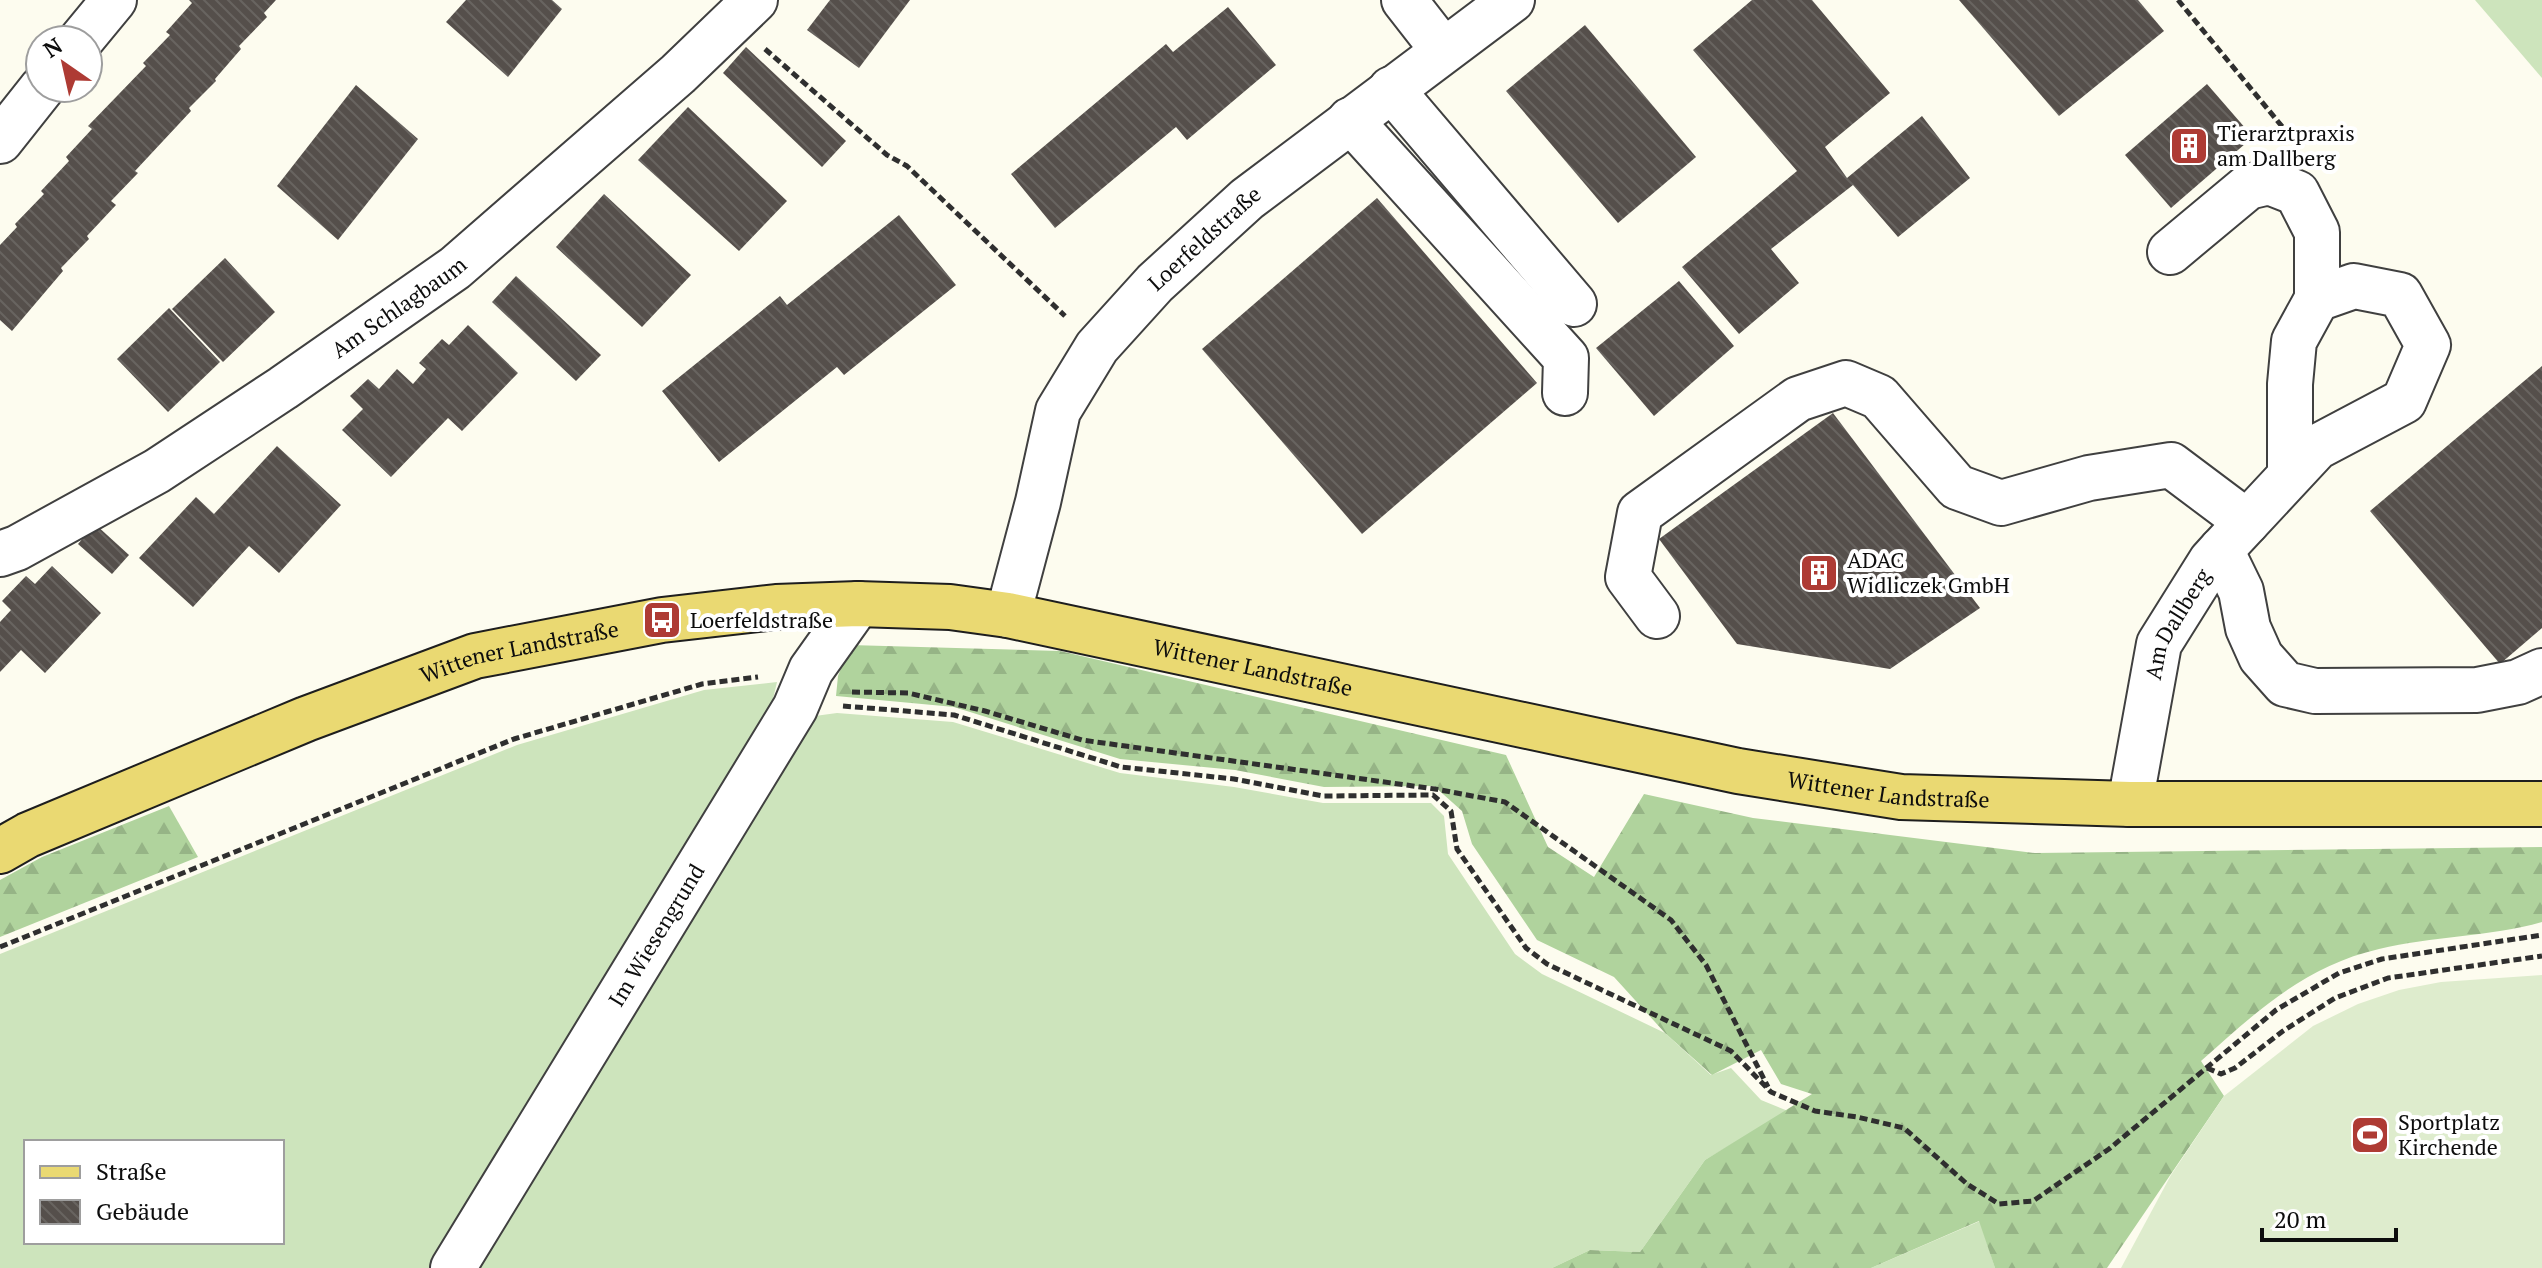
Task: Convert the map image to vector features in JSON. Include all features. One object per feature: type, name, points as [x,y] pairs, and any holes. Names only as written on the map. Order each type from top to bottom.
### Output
[{"type":"main road","name":"Wittener Landstraße","points":[[0,851],[28,835],[306,719],[475,656],[662,620],[776,607],[858,604],[950,607],[1008,615],[1738,771],[1901,797],[2130,804],[2542,804]]},
{"type":"street","points":[[94,24],[114,0]]},
{"type":"street","points":[[1404,0],[1443,50]]},
{"type":"street","name":"Loerfeldstraße","points":[[1008,615],[1058,411],[1097,347],[1155,283],[1247,199],[1512,0]]},
{"type":"street","name":"Am Schlagbaum","points":[[0,554],[17,548],[157,471],[455,268],[678,74],[744,11]]},
{"type":"street","points":[[1391,89],[1574,304]]},
{"type":"street","points":[[0,141],[29,104]]},
{"type":"street","points":[[1350,120],[1566,358],[1565,393]]},
{"type":"street","points":[[2170,252],[2248,187],[2269,182],[2297,193],[2317,232],[2317,299],[2294,341],[2290,384],[2290,476]]},
{"type":"street","name":"Am Dallberg","points":[[2130,804],[2159,644],[2211,561],[2317,447],[2404,401],[2428,345],[2400,295],[2354,286],[2317,299]]},
{"type":"street","points":[[1657,616],[1628,577],[1640,513],[1798,399],[1846,383],[1879,397],[1957,487],[2001,503],[2089,478],[2171,465],[2234,536],[2248,628],[2261,657],[2285,684],[2315,691],[2477,690],[2518,682],[2542,671]]},
{"type":"street","name":"Im Wiesengrund","points":[[453,1268],[858,604]]},
{"type":"path","points":[[744,11],[887,155],[907,166],[1097,347]]},
{"type":"path","points":[[0,947],[514,739],[702,684],[908,693],[985,711],[1082,740],[1435,789],[1505,802],[1671,920],[1706,965],[1771,1092]]},
{"type":"path","points":[[803,690],[836,705],[954,715],[1121,767],[1234,779],[1323,796],[1433,795],[1451,811],[1457,849],[1526,948],[1547,964],[1731,1051],[1771,1092],[1815,1111],[1904,1128],[1967,1184],[1999,1204],[2033,1201],[2109,1149],[2276,1010],[2339,973],[2382,959],[2542,935]]},
{"type":"path","points":[[2207,1068],[2221,1074],[2235,1068],[2283,1031],[2335,998],[2388,978],[2542,956]]},
{"type":"green space","points":[[2475,0],[2542,0],[2542,78]]},
{"type":"green space","points":[[850,645],[1060,651],[1506,755],[1548,847],[1594,877],[1644,794],[1753,818],[2035,853],[2542,847],[2542,922],[2502,931],[2399,945],[2352,957],[2305,979],[2262,1009],[2201,1061],[2224,1096],[2107,1268],[1995,1268],[1979,1221],[1871,1268],[1552,1268],[1590,1250],[1640,1252],[1705,1160],[1812,1094],[1781,1084],[1761,1050],[1712,1075],[1665,1033],[1614,977],[1537,940],[1472,844],[1462,811],[1434,786],[1324,787],[1235,770],[1120,759],[954,707],[836,696],[838,676]]},
{"type":"green space","points":[[777,682],[767,725],[440,1268],[0,1268],[0,954],[517,745],[704,690]]},
{"type":"green space","points":[[837,713],[953,722],[1120,773],[1234,787],[1323,803],[1431,803],[1444,816],[1448,854],[1515,954],[1542,974],[1665,1033],[1711,1075],[1731,1068],[1761,1100],[1788,1111],[1705,1160],[1640,1252],[1590,1250],[1552,1268],[466,1268],[800,718]]},
{"type":"green space","points":[[169,806],[198,857],[0,937],[0,880],[42,857]]},
{"type":"green space","name":"Sportplatz Kirchende","points":[[2542,975],[2542,1268],[2121,1268],[2171,1175],[2224,1096],[2313,1026],[2358,1004],[2399,990],[2441,982]]},
{"type":"green space","points":[[1980,1221],[1995,1268],[1871,1268]]},
{"type":"building","points":[[189,0],[276,0],[264,13],[267,17],[239,46],[241,49],[216,81],[189,108],[191,111],[111,201],[116,205],[87,236],[89,239],[61,268],[63,271],[12,331],[0,320],[0,245],[44,194],[41,191],[69,161],[66,157],[92,129],[88,126],[146,66],[143,63],[170,35],[166,32],[192,3]]},
{"type":"building","points":[[466,0],[552,0],[562,9],[508,77],[446,22]]},
{"type":"building","points":[[830,0],[910,0],[859,68],[807,30]]},
{"type":"building","points":[[1752,0],[1812,0],[1890,93],[1825,147],[1847,178],[1922,116],[1970,178],[1898,237],[1853,185],[1771,249],[1799,283],[1739,334],[1682,267],[1797,171],[1693,50]]},
{"type":"building","points":[[1959,0],[2138,0],[2164,31],[2059,116]]},
{"type":"building","points":[[1228,7],[1276,65],[1187,140],[1176,127],[1055,228],[1011,174],[1166,44],[1173,52]]},
{"type":"building","points":[[1585,25],[1696,157],[1618,223],[1506,91]]},
{"type":"building","points":[[746,47],[846,141],[822,167],[723,73]]},
{"type":"building","name":"Tierarztpraxis am Dallberg","points":[[2207,84],[2253,137],[2171,208],[2125,155]]},
{"type":"building","points":[[356,85],[418,139],[338,240],[277,186]]},
{"type":"building","points":[[688,107],[787,201],[739,251],[638,160]]},
{"type":"building","points":[[604,194],[691,275],[642,327],[556,247]]},
{"type":"building","points":[[1377,198],[1537,383],[1362,534],[1202,349]]},
{"type":"building","points":[[899,215],[956,285],[844,375],[837,367],[719,462],[662,391],[780,296],[787,305]]},
{"type":"building","points":[[225,258],[275,312],[223,362],[172,309]]},
{"type":"building","points":[[516,276],[601,355],[576,381],[492,302]]},
{"type":"building","points":[[1679,281],[1734,346],[1654,416],[1596,348]]},
{"type":"building","points":[[169,308],[220,362],[168,412],[117,359]]},
{"type":"building","points":[[468,325],[518,373],[462,431],[448,418],[391,477],[342,430],[363,409],[350,396],[368,379],[379,389],[397,369],[413,384],[426,369],[419,363],[442,339],[449,345]]},
{"type":"building","points":[[2542,366],[2542,628],[2500,664],[2370,511]]},
{"type":"building","name":"ADAC Widliczek GmbH","points":[[1833,413],[1980,608],[1890,669],[1737,644],[1659,539]]},
{"type":"building","points":[[277,446],[341,505],[279,573],[249,546],[193,607],[139,558],[196,497],[214,514]]},
{"type":"building","points":[[95,524],[129,555],[112,574],[78,544]]},
{"type":"building","points":[[52,566],[101,613],[45,673],[21,650],[0,672],[0,622],[11,610],[2,601],[26,576],[35,584]]},
{"type":"place","name":"Tierarztpraxis am Dallberg","points":[[2189,146]]},
{"type":"place","name":"ADAC Widliczek GmbH","points":[[1819,573]]},
{"type":"place","name":"Loerfeldstraße","points":[[662,620]]},
{"type":"place","name":"Sportplatz Kirchende","points":[[2370,1135]]}]
